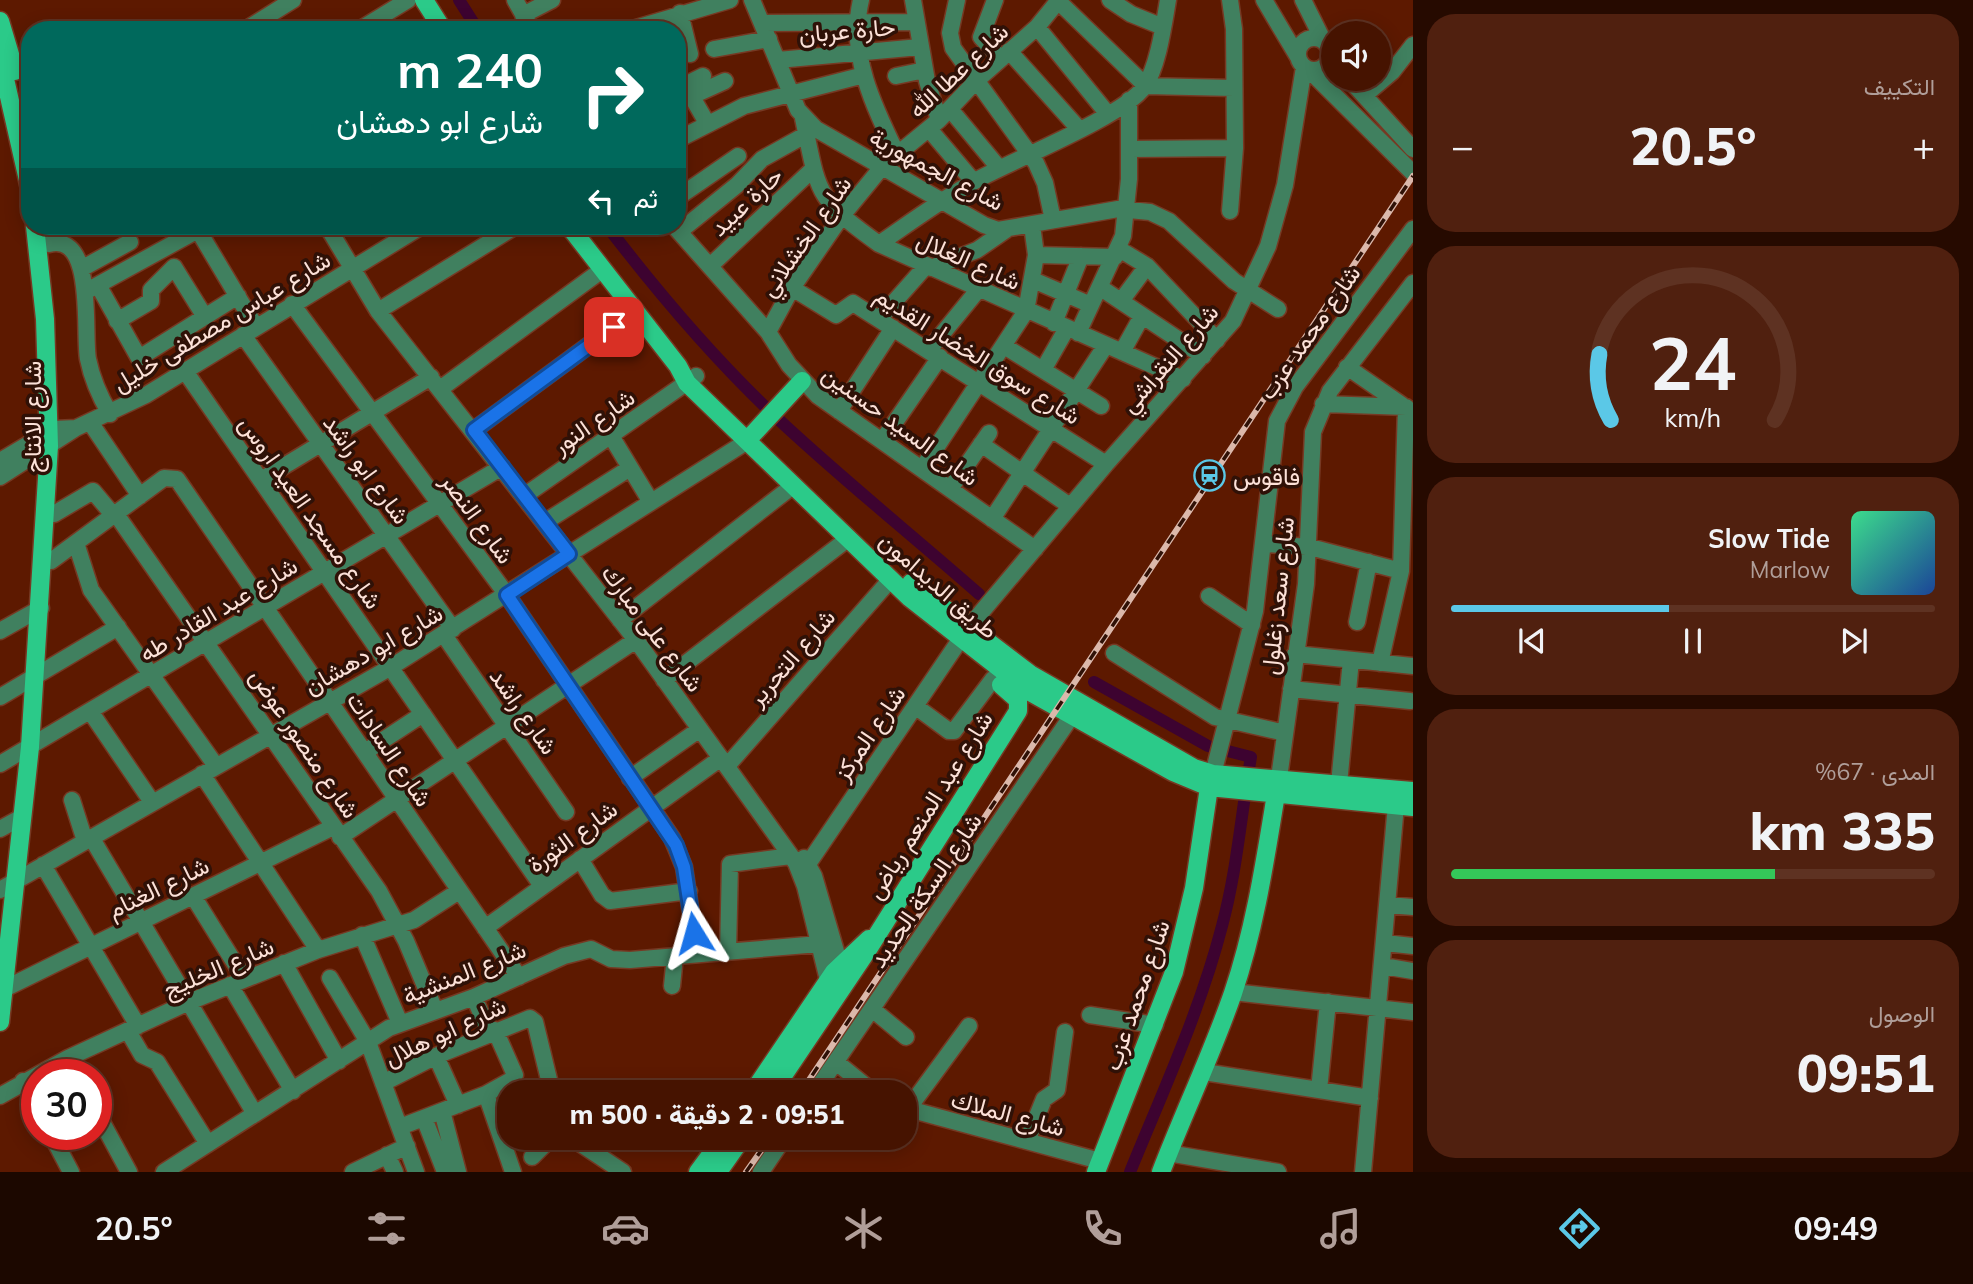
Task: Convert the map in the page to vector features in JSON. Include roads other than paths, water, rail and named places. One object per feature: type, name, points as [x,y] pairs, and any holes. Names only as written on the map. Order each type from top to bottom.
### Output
[{"type":"main road","points":[[424,0],[437,21]]},
{"type":"main road","points":[[0,21],[21,99]]},
{"type":"main road","points":[[0,57],[21,149]]},
{"type":"main road","name":"شارع الانتاج","points":[[0,1022],[4,989],[7,885],[22,817],[41,608],[64,432],[45,319],[36,235]]},
{"type":"main road","name":"شارع الانتاج","points":[[41,608],[51,561],[64,432],[47,235]]},
{"type":"main road","name":"طريق الديدامون","points":[[576,235],[634,312],[687,375],[753,434],[961,638],[1030,692],[1134,742]]},
{"type":"main road","points":[[753,434],[802,381]]},
{"type":"main road","name":"طريق الديدامون","points":[[753,434],[794,485],[891,579],[914,594]]},
{"type":"main road","name":"طريق الديدامون","points":[[961,638],[1036,678],[1134,742],[1173,772],[1270,785]]},
{"type":"main road","name":"شارع عبد المنعم رياض","points":[[762,1080],[845,970],[875,935],[1018,711],[1017,697],[993,678],[961,638]]},
{"type":"main road","name":"شارع محمد عزب","points":[[1098,1167],[1155,1025],[1186,926],[1217,777]]},
{"type":"main road","points":[[1270,785],[1339,784],[1413,791]]},
{"type":"main road","points":[[1270,785],[1404,806]]},
{"type":"main road","name":"شارع سعد زغلول","points":[[1161,1172],[1204,1072],[1233,992],[1255,914],[1270,785]]},
{"type":"main road","name":"شارع عبد المنعم رياض","points":[[779,1080],[833,986]]},
{"type":"main road","points":[[698,1172],[721,1150]]},
{"type":"main road","points":[[718,1172],[726,1150]]},
{"type":"street","points":[[259,21],[293,0]]},
{"type":"street","points":[[374,21],[408,0]]},
{"type":"street","points":[[515,0],[527,21]]},
{"type":"street","points":[[523,15],[552,0]]},
{"type":"street","points":[[656,21],[730,0]]},
{"type":"street","points":[[686,222],[737,185],[762,159],[805,126],[752,0]]},
{"type":"street","points":[[861,0],[856,22],[858,51],[864,75],[898,155]]},
{"type":"street","points":[[913,0],[925,70],[939,119],[974,181]]},
{"type":"street","points":[[957,0],[950,33],[953,48],[1031,153],[1045,183],[1053,220]]},
{"type":"street","points":[[995,0],[981,37],[1005,55],[1079,129]]},
{"type":"street","points":[[1110,0],[1130,14],[1163,27]]},
{"type":"street","points":[[879,244],[974,181],[1079,129],[1129,100],[1146,86],[1168,0]]},
{"type":"street","points":[[1230,0],[1234,29],[1235,148],[1230,211]]},
{"type":"street","points":[[1264,0],[1304,64],[1413,173]]},
{"type":"street","points":[[1303,0],[1321,33]]},
{"type":"street","points":[[1059,1],[1146,86],[1234,88]]},
{"type":"street","name":"شارع عطا الله","points":[[882,167],[939,119],[1037,26],[1059,1]]},
{"type":"street","points":[[680,13],[682,21]]},
{"type":"street","points":[[714,49],[766,31],[856,22],[918,34],[950,33]]},
{"type":"street","points":[[1037,26],[1107,113]]},
{"type":"street","name":"حارة عربان","points":[[778,60],[858,51],[918,34]]},
{"type":"street","points":[[686,38],[690,54]]},
{"type":"street","points":[[1304,64],[1300,46],[1308,39],[1321,45]]},
{"type":"street","points":[[1365,95],[1392,72],[1413,45]]},
{"type":"street","points":[[1304,64],[1321,66]]},
{"type":"street","name":"شارع النقراشي","points":[[961,638],[1106,464],[1233,321],[1249,292],[1268,246],[1285,184],[1304,64]]},
{"type":"street","points":[[896,76],[925,70]]},
{"type":"street","points":[[686,134],[744,106],[864,75]]},
{"type":"street","points":[[686,89],[703,76]]},
{"type":"street","points":[[686,90],[725,81]]},
{"type":"street","points":[[1361,91],[1411,141]]},
{"type":"street","points":[[686,92],[707,123]]},
{"type":"street","points":[[1043,370],[1066,328],[1091,305],[1117,253],[1128,209],[1129,100]]},
{"type":"street","points":[[939,119],[999,168]]},
{"type":"street","name":"شارع الجمهورية","points":[[805,126],[816,129],[984,225],[1006,230],[1128,209],[1150,212],[1169,221],[1219,269],[1249,292],[1278,309]]},
{"type":"street","name":"شارع الغلال","points":[[805,126],[813,169],[822,195],[841,217],[879,244],[1183,379]]},
{"type":"street","points":[[1130,149],[1235,148]]},
{"type":"street","points":[[686,192],[738,156]]},
{"type":"street","name":"شارع الخشلاني","points":[[768,332],[792,288],[841,217],[882,167]]},
{"type":"street","name":"حارة عبيد","points":[[710,266],[813,169]]},
{"type":"street","points":[[922,469],[1026,311],[1036,255],[1032,225]]},
{"type":"street","name":"شارع محمد عزب","points":[[1217,777],[1225,726],[1252,625],[1265,544],[1273,439],[1285,403],[1413,229]]},
{"type":"street","points":[[839,411],[886,324],[928,267],[977,250],[1006,230]]},
{"type":"street","points":[[47,235],[68,247],[139,358],[238,296]]},
{"type":"street","name":"شارع ابو راشد","points":[[92,288],[189,235]]},
{"type":"street","name":"شارع ابو راشد","points":[[201,235],[238,296],[250,331],[321,444],[386,535],[449,632]]},
{"type":"street","name":"شارع على مبارك","points":[[332,235],[378,311],[474,430],[636,640],[767,822]]},
{"type":"street","name":"شارع عباس مصطفى خليل","points":[[64,432],[110,414],[185,371],[407,235]]},
{"type":"street","points":[[378,311],[501,235]]},
{"type":"street","name":"شارع السيد حسنين","points":[[682,235],[768,332],[802,381],[839,411],[1035,549]]},
{"type":"street","points":[[80,269],[130,243]]},
{"type":"street","points":[[1036,255],[1082,256],[1117,253],[1147,266],[1217,340]]},
{"type":"street","points":[[1066,328],[1066,294],[1082,256]]},
{"type":"street","points":[[1121,301],[1147,266]]},
{"type":"street","points":[[117,321],[151,301],[151,290],[174,267],[205,317]]},
{"type":"street","points":[[261,480],[372,413],[436,383],[601,270]]},
{"type":"street","points":[[1033,280],[1091,305]]},
{"type":"street","name":"شارع سعد زغلول","points":[[1270,785],[1285,733],[1310,547],[1311,447],[1323,404],[1347,367],[1413,283]]},
{"type":"street","points":[[92,288],[88,358],[99,394],[110,414]]},
{"type":"street","name":"شارع سوق الخضار القديم","points":[[792,288],[836,315],[841,315],[852,303],[1106,464]]},
{"type":"street","points":[[1101,288],[1203,356]]},
{"type":"street","points":[[882,440],[934,353],[978,289]]},
{"type":"street","name":"شارع النصر","points":[[292,304],[507,595],[680,854],[689,891],[697,954]]},
{"type":"street","points":[[474,430],[634,312]]},
{"type":"street","points":[[1122,352],[1142,316]]},
{"type":"street","points":[[992,519],[1106,345]]},
{"type":"street","points":[[1004,346],[1101,406]]},
{"type":"street","points":[[1347,367],[1410,409]]},
{"type":"street","name":"شارع مسجد العيد اروس","points":[[185,371],[542,886]]},
{"type":"street","name":"شارع النور","points":[[524,496],[611,436],[687,375]]},
{"type":"street","points":[[1323,404],[1410,409]]},
{"type":"street","points":[[1380,663],[1405,592],[1401,571],[1410,409]]},
{"type":"street","points":[[0,461],[64,432]]},
{"type":"street","points":[[0,477],[64,432]]},
{"type":"street","points":[[64,432],[140,496]]},
{"type":"street","name":"شارع ابو دهشان","points":[[7,885],[449,632],[753,434]]},
{"type":"street","points":[[611,436],[651,502]]},
{"type":"street","points":[[950,489],[985,438],[1022,473],[1070,506]]},
{"type":"street","name":"شارع عبد القادر طه","points":[[0,764],[502,467]]},
{"type":"street","points":[[545,522],[631,468]]},
{"type":"street","name":"شارع السادات","points":[[51,561],[167,477],[177,479],[267,606],[519,977]]},
{"type":"street","points":[[620,620],[794,485]]},
{"type":"street","name":"شارع منصور عوض","points":[[54,514],[93,491],[115,515],[208,641],[399,925],[435,1010]]},
{"type":"street","points":[[664,680],[849,538]]},
{"type":"street","points":[[76,543],[92,590],[151,675],[209,770],[260,863],[318,950]]},
{"type":"street","points":[[1265,544],[1310,547],[1401,571]]},
{"type":"street","points":[[1357,622],[1369,562]]},
{"type":"street","name":"شارع التحرير","points":[[724,762],[891,579]]},
{"type":"street","points":[[1209,596],[1252,625]]},
{"type":"street","points":[[0,631],[41,608]]},
{"type":"street","points":[[0,697],[118,627]]},
{"type":"street","name":"شارع راشد","points":[[449,632],[507,726],[566,813]]},
{"type":"street","name":"شارع المركز","points":[[808,864],[961,638]]},
{"type":"street","name":"شارع الغنام","points":[[4,989],[260,863],[337,832],[397,799],[636,640]]},
{"type":"street","points":[[1114,653],[1225,726],[1285,733]]},
{"type":"street","points":[[1295,654],[1413,666]]},
{"type":"street","points":[[1339,784],[1351,660]]},
{"type":"street","points":[[915,706],[949,731],[954,731],[993,678]]},
{"type":"street","points":[[1291,689],[1410,701]]},
{"type":"street","points":[[90,711],[152,802]]},
{"type":"street","points":[[365,752],[423,714]]},
{"type":"street","name":"شارع السكة الحديد","points":[[824,1080],[1073,714]]},
{"type":"street","points":[[630,778],[700,729]]},
{"type":"street","name":"شارع الثورة","points":[[485,928],[650,808],[724,762]]},
{"type":"street","points":[[72,800],[88,839],[141,921],[256,1114]]},
{"type":"street","points":[[1363,1172],[1388,905],[1404,806]]},
{"type":"street","points":[[0,829],[22,817]]},
{"type":"street","points":[[767,822],[808,864],[845,970]]},
{"type":"street","points":[[767,822],[791,856],[802,878],[833,986]]},
{"type":"street","points":[[728,951],[730,864],[791,856]]},
{"type":"street","points":[[580,859],[602,895],[610,901],[689,891]]},
{"type":"street","points":[[43,865],[133,1028],[142,1055],[157,1062],[208,1144]]},
{"type":"street","name":"شارع الخليج","points":[[68,1058],[284,963],[362,935],[399,925],[429,912],[459,891]]},
{"type":"street","points":[[193,895],[293,1091]]},
{"type":"street","points":[[1388,905],[1413,907]]},
{"type":"street","points":[[362,935],[400,1023]]},
{"type":"street","points":[[1385,943],[1413,946]]},
{"type":"street","name":"شارع المنشية","points":[[164,1172],[400,1023],[474,997],[564,956],[591,949],[617,961],[819,944]]},
{"type":"street","points":[[671,986],[675,956]]},
{"type":"street","points":[[284,963],[339,1061]]},
{"type":"street","points":[[1383,966],[1413,971]]},
{"type":"street","points":[[330,978],[368,1042],[416,1172]]},
{"type":"street","points":[[1233,992],[1413,1012]]},
{"type":"street","points":[[400,1127],[486,1094],[513,1079],[514,1073],[474,997]]},
{"type":"street","points":[[1319,1090],[1328,1002]]},
{"type":"street","points":[[872,1009],[906,1037]]},
{"type":"street","points":[[1090,1015],[1155,1025]]},
{"type":"street","name":"شارع ابو هلال","points":[[383,1083],[436,1056],[527,1018],[533,1020],[549,1080]]},
{"type":"street","points":[[917,1094],[969,1026]]},
{"type":"street","points":[[1027,1141],[1044,1098],[1057,1090],[1065,1032]]},
{"type":"street","points":[[436,1056],[450,1108],[458,1172]]},
{"type":"street","points":[[836,1062],[858,1080]]},
{"type":"street","points":[[1204,1072],[1370,1098]]},
{"type":"street","name":"شارع الخليج","points":[[0,1096],[21,1082]]},
{"type":"street","points":[[486,1094],[513,1172]]},
{"type":"street","name":"شارع الملاك","points":[[917,1111],[1027,1141],[1098,1167]]},
{"type":"street","points":[[424,1118],[445,1172]]},
{"type":"street","points":[[112,1141],[129,1172]]},
{"type":"street","points":[[353,1172],[407,1146]]},
{"type":"street","points":[[59,1150],[71,1172]]},
{"type":"street","points":[[533,1157],[540,1150]]},
{"type":"street","points":[[590,1150],[623,1172]]},
{"type":"street","points":[[761,1172],[776,1150]]},
{"type":"street","points":[[1168,1153],[1278,1172]]},
{"type":"street","points":[[387,1155],[395,1172]]},
{"type":"waterway","points":[[459,0],[472,21]]},
{"type":"waterway","points":[[614,235],[688,325],[754,396],[979,594]]},
{"type":"waterway","points":[[1094,682],[1208,746],[1251,757],[1231,884],[1213,958],[1180,1050],[1130,1172]]},
{"type":"railway","points":[[809,1080],[1413,176]]},
{"type":"railway","points":[[746,1172],[762,1150]]},
{"type":"place","name":"فاقوس","points":[[1210,476]]}]
